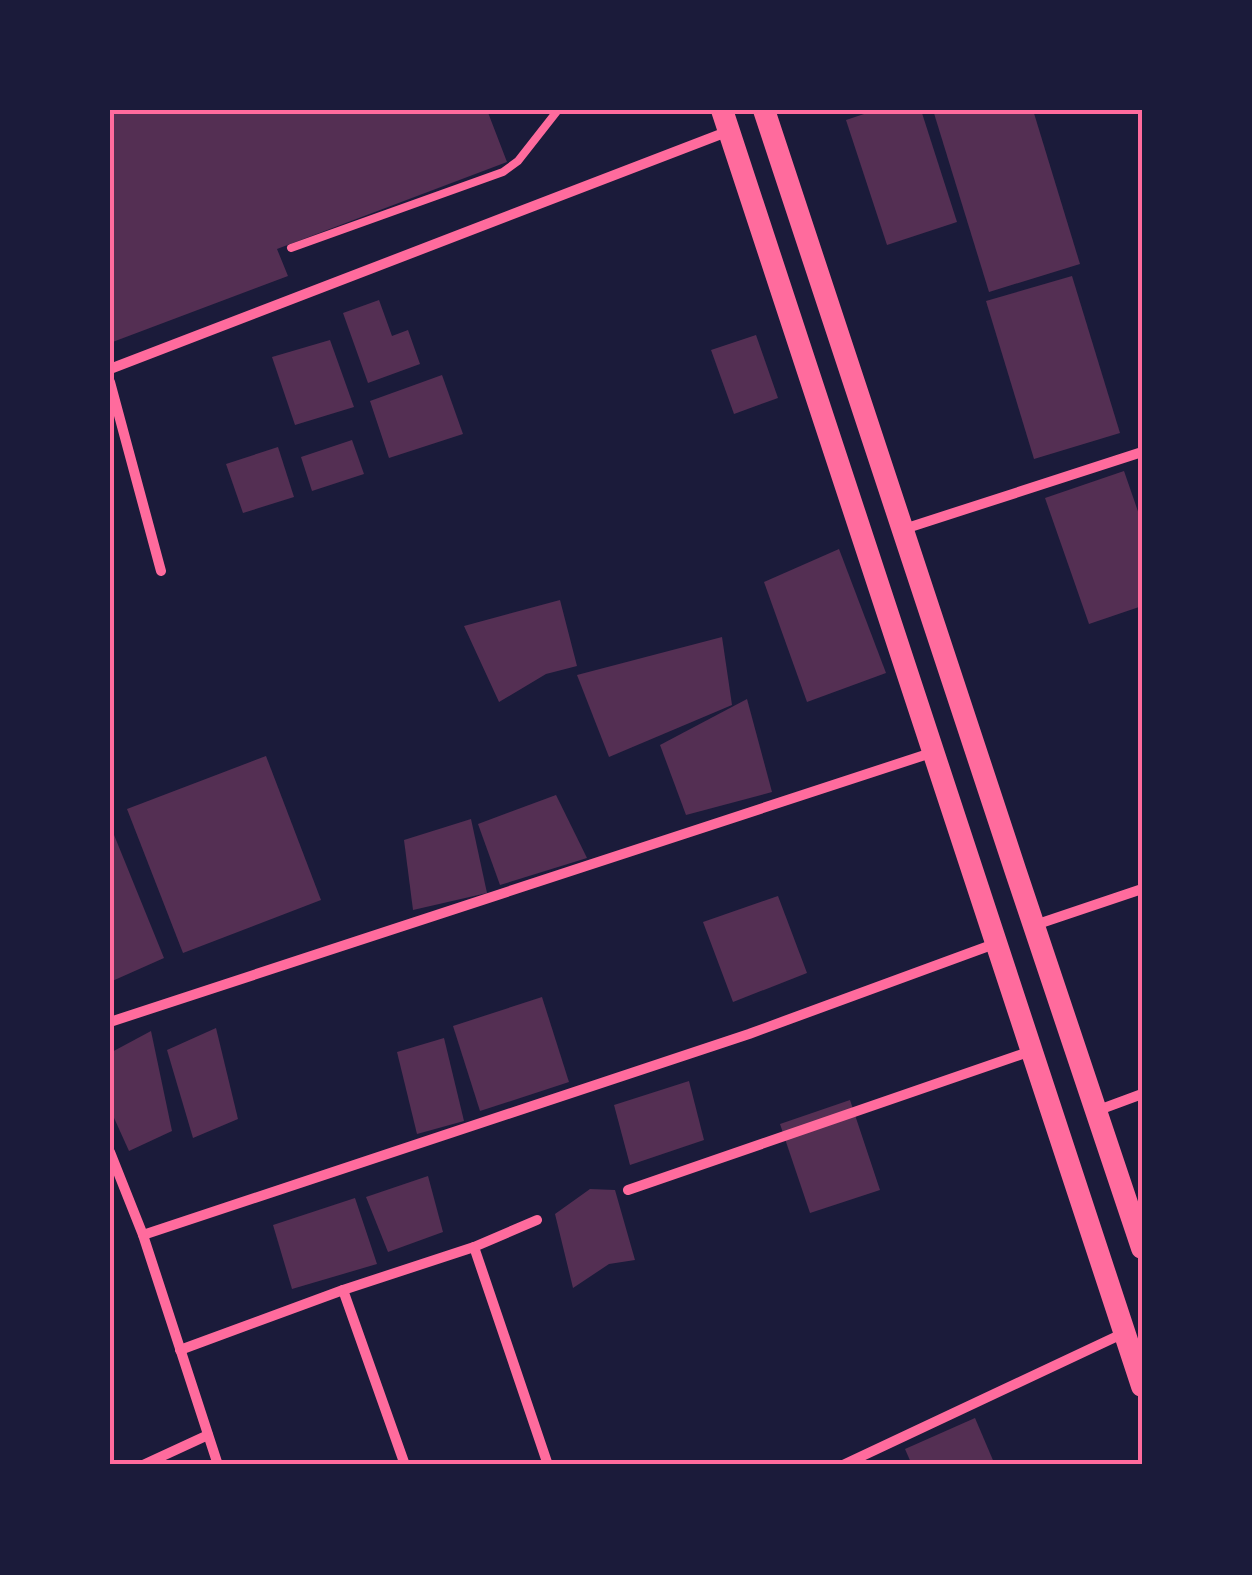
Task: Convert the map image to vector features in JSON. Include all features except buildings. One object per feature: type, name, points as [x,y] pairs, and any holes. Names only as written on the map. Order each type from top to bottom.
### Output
[{"type":"main road","points":[[764,110],[900,530],[1142,1248]]},
{"type":"main road","points":[[725,120],[1142,1386]]},
{"type":"main road","points":[[922,714],[958,701]]},
{"type":"street","points":[[110,370],[725,120]]},
{"type":"street","points":[[110,382],[161,571]]},
{"type":"street","points":[[900,530],[1142,452]]},
{"type":"street","points":[[110,1022],[934,752]]},
{"type":"street","points":[[1035,925],[1142,889]]},
{"type":"street","points":[[143,1235],[749,1034],[997,943]]},
{"type":"street","points":[[628,1190],[1032,1051]]},
{"type":"street","points":[[1096,1111],[1142,1094]]},
{"type":"street","points":[[110,1152],[143,1235],[218,1465]]},
{"type":"street","points":[[180,1350],[474,1247],[537,1220]]},
{"type":"street","points":[[474,1247],[548,1465]]},
{"type":"street","points":[[344,1290],[405,1465]]},
{"type":"street","points":[[843,1465],[1125,1333]]},
{"type":"street","points":[[143,1465],[208,1435]]},
{"type":"lane","points":[[292,248],[502,172],[518,161],[558,110]]}]
